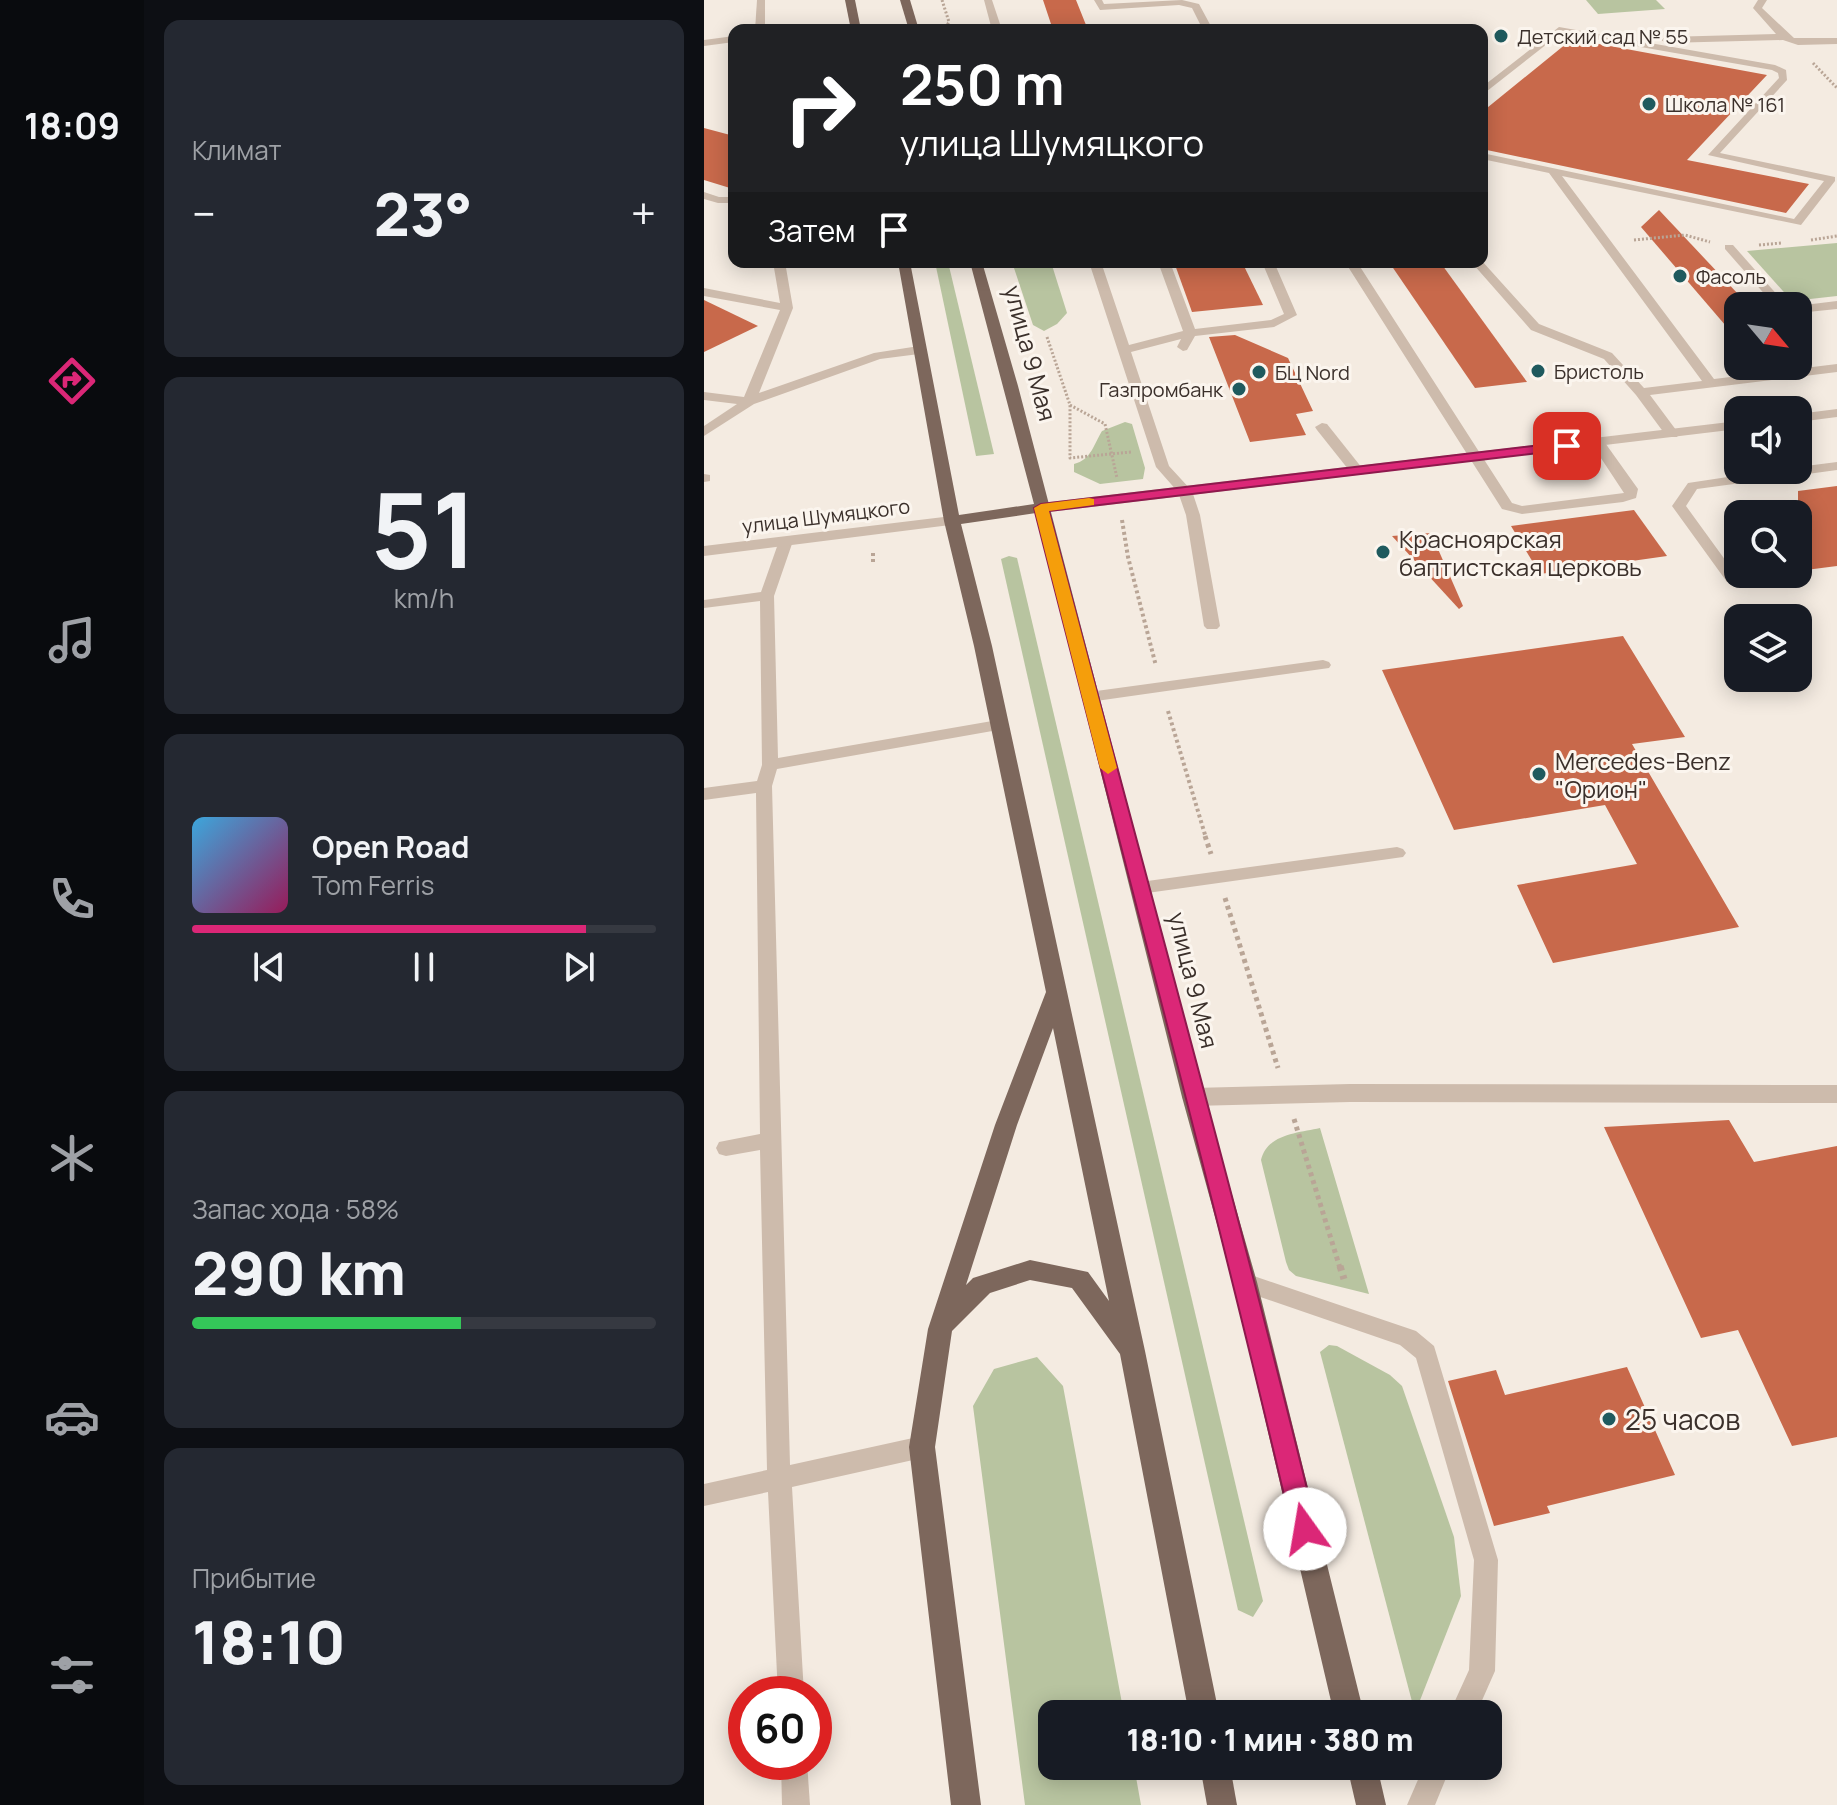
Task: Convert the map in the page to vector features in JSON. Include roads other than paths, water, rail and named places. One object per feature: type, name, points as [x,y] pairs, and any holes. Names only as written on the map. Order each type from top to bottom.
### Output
[{"type":"main road","points":[[850,0],[855,24]]},
{"type":"main road","points":[[905,0],[912,24]]},
{"type":"main road","points":[[905,268],[952,521],[983,646],[1132,1351],[1201,1700]]},
{"type":"main road","name":"улица 9 Мая","points":[[978,268],[1011,386],[1193,1097],[1245,1282],[1346,1700]]},
{"type":"main road","points":[[952,521],[1041,508]]},
{"type":"main road","points":[[966,1805],[922,1447],[940,1329],[1006,1125],[1055,994]]},
{"type":"main road","points":[[940,1329],[982,1285],[1030,1270],[1079,1279],[1132,1351]]},
{"type":"main road","points":[[1218,1780],[1222,1805]]},
{"type":"main road","points":[[1365,1780],[1371,1805]]},
{"type":"street","points":[[1812,416],[1837,413]]},
{"type":"street","points":[[1041,508],[1724,427]]},
{"type":"street","name":"улица Шумяцкого","points":[[704,551],[952,521]]},
{"type":"street","points":[[1193,1097],[1350,1093],[1837,1094]]},
{"type":"lane","points":[[760,24],[761,0]]},
{"type":"lane","points":[[988,0],[995,24]]},
{"type":"lane","points":[[1098,0],[1100,7],[1179,2],[1196,6],[1205,24]]},
{"type":"lane","points":[[1763,0],[1757,8],[1783,37],[1795,44],[1837,41]]},
{"type":"lane","points":[[1488,87],[1559,30],[1775,68],[1783,72],[1784,78],[1713,155],[1831,179],[1797,223],[1488,157]]},
{"type":"lane","points":[[1625,41],[1783,37]]},
{"type":"lane","points":[[704,43],[728,40]]},
{"type":"lane","points":[[1554,173],[1711,384]]},
{"type":"lane","points":[[704,195],[728,200]]},
{"type":"lane","points":[[1729,247],[1769,292]]},
{"type":"lane","points":[[749,401],[787,308],[780,268]]},
{"type":"lane","points":[[1097,268],[1160,450],[1163,467],[1185,491],[1193,515],[1212,626]]},
{"type":"lane","points":[[1166,268],[1190,333],[1183,347]]},
{"type":"lane","points":[[1124,350],[1190,333],[1274,323],[1291,315],[1271,268]]},
{"type":"lane","points":[[1355,268],[1507,506],[1512,509],[1631,495],[1631,489],[1598,443]]},
{"type":"lane","points":[[1482,268],[1535,327],[1608,356],[1641,392],[1672,434]]},
{"type":"lane","points":[[704,292],[787,308]]},
{"type":"lane","points":[[1812,308],[1837,305]]},
{"type":"lane","points":[[704,432],[749,401],[878,356],[919,350]]},
{"type":"lane","points":[[1641,392],[1837,368]]},
{"type":"lane","points":[[704,396],[749,401]]},
{"type":"lane","points":[[1322,427],[1357,471]]},
{"type":"lane","points":[[1812,468],[1837,466]]},
{"type":"lane","points":[[1724,481],[1693,486],[1679,506],[1724,568]]},
{"type":"lane","points":[[786,541],[767,596],[770,765],[764,786],[769,1141],[790,1676]]},
{"type":"lane","points":[[704,604],[767,596]]},
{"type":"lane","points":[[1089,697],[1323,665]]},
{"type":"lane","points":[[770,765],[998,725]]},
{"type":"lane","points":[[704,794],[764,786]]},
{"type":"lane","points":[[1140,888],[1397,853]]},
{"type":"lane","points":[[726,1148],[769,1141]]},
{"type":"lane","points":[[1245,1282],[1408,1338],[1426,1353],[1486,1560],[1482,1671],[1469,1700]]},
{"type":"lane","points":[[704,1495],[922,1447]]},
{"type":"lane","points":[[795,1780],[796,1805]]},
{"type":"lane","points":[[1421,1805],[1432,1780]]},
{"type":"place","name":"Детский сад № 55","points":[[1501,36]]},
{"type":"place","name":"Школа № 161","points":[[1649,104]]},
{"type":"place","name":"Фасоль","points":[[1680,276]]},
{"type":"place","name":"Бристоль","points":[[1538,371]]},
{"type":"place","name":"БЦ Nord","points":[[1259,372]]},
{"type":"place","name":"Газпромбанк","points":[[1239,389]]},
{"type":"place","name":"Красноярская баптистская церковь","points":[[1383,552]]},
{"type":"place","name":"Mercedes-Benz \"Орион\"","points":[[1539,774]]},
{"type":"place","name":"25 часов","points":[[1609,1419]]}]
